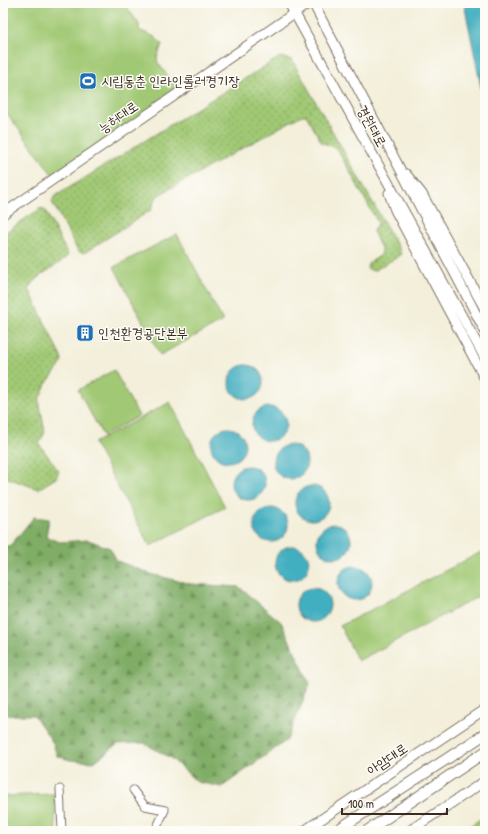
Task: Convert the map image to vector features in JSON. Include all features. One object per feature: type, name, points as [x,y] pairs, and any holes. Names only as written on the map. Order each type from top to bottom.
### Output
[{"type":"highway","points":[[336,831],[485,734]]},
{"type":"highway","points":[[367,831],[485,752]]},
{"type":"main road","name":"경원대로","points":[[289,3],[378,166],[433,261],[485,358]]},
{"type":"main road","name":"능허대로","points":[[3,214],[309,3]]},
{"type":"main road","name":"경원대로","points":[[313,3],[392,157],[485,331]]},
{"type":"main road","points":[[392,157],[422,194],[485,309]]},
{"type":"main road","points":[[378,166],[395,210],[485,378]]},
{"type":"main road","name":"아암대로","points":[[304,831],[485,710]]},
{"type":"main road","points":[[409,831],[485,781]]},
{"type":"street","points":[[60,789],[62,831]]},
{"type":"street","points":[[133,790],[145,806],[165,810],[155,831]]},
{"type":"green space","points":[[3,3],[124,3],[139,24],[139,30],[155,37],[162,44],[157,58],[158,63],[180,92],[55,178],[3,108]]},
{"type":"green space","points":[[280,57],[292,60],[401,255],[373,271],[367,268],[368,264],[381,255],[381,249],[373,231],[378,223],[337,148],[322,143],[306,115],[302,115],[157,196],[151,210],[84,253],[78,251],[52,202],[54,197]]},
{"type":"green space","points":[[41,208],[45,210],[68,255],[35,280],[29,289],[62,359],[60,366],[46,384],[39,400],[45,432],[39,444],[59,471],[56,478],[38,489],[5,477],[3,478],[3,234]]},
{"type":"green space","points":[[177,234],[223,321],[160,355],[114,267]]},
{"type":"green space","points":[[114,370],[139,416],[103,436],[78,390]]},
{"type":"green space","points":[[170,402],[225,507],[150,546],[94,443]]},
{"type":"green space","points":[[34,517],[49,519],[46,537],[60,542],[88,540],[110,548],[117,561],[154,575],[191,584],[239,587],[281,622],[310,684],[287,740],[222,787],[197,782],[172,759],[144,743],[118,744],[94,762],[70,760],[57,756],[53,743],[34,715],[3,715],[3,546],[10,546]]},
{"type":"green space","points":[[485,550],[485,593],[358,661],[340,626]]},
{"type":"green space","points":[[54,794],[56,831],[3,831],[3,796]]},
{"type":"green space","points":[[485,816],[485,831],[462,831]]},
{"type":"water","points":[[464,3],[485,3],[485,107]]},
{"type":"water","points":[[243,365],[249,365],[258,370],[262,376],[262,388],[258,394],[249,399],[243,399],[234,394],[229,385],[229,379],[234,370]]},
{"type":"water","points":[[266,407],[272,407],[281,412],[285,418],[285,430],[281,436],[272,441],[266,441],[257,436],[252,427],[252,421],[257,412]]},
{"type":"water","points":[[225,428],[231,428],[240,433],[244,439],[244,451],[240,457],[231,462],[225,462],[216,457],[211,448],[211,442],[216,433]]},
{"type":"water","points":[[287,445],[293,445],[302,450],[306,456],[306,468],[302,474],[293,479],[287,479],[278,474],[273,465],[273,459],[278,450]]},
{"type":"water","points":[[245,466],[251,466],[260,471],[264,477],[264,489],[260,495],[251,500],[245,500],[236,495],[231,486],[231,480],[236,471]]},
{"type":"water","points":[[309,486],[315,486],[324,491],[328,497],[328,509],[324,515],[315,520],[309,520],[300,515],[295,506],[295,500],[300,491]]},
{"type":"water","points":[[268,508],[274,508],[283,513],[287,519],[287,531],[283,537],[274,542],[268,542],[259,537],[254,528],[254,522],[259,513]]},
{"type":"water","points":[[331,524],[337,524],[346,529],[350,535],[350,547],[346,553],[337,558],[331,558],[322,553],[317,544],[317,538],[322,529]]},
{"type":"water","points":[[289,546],[295,546],[304,551],[308,557],[308,569],[304,575],[295,580],[289,580],[280,575],[275,566],[275,560],[280,551]]},
{"type":"water","points":[[352,566],[358,566],[367,571],[371,577],[371,589],[367,595],[358,600],[352,600],[343,595],[338,586],[338,580],[343,571]]},
{"type":"water","points":[[310,588],[316,588],[325,593],[329,599],[329,611],[325,617],[316,622],[310,622],[301,617],[296,608],[296,602],[301,593]]},
{"type":"place","name":"시립동춘 인라인롤러경기장","points":[[88,81]]},
{"type":"place","name":"인천환경공단본부","points":[[85,333]]}]
